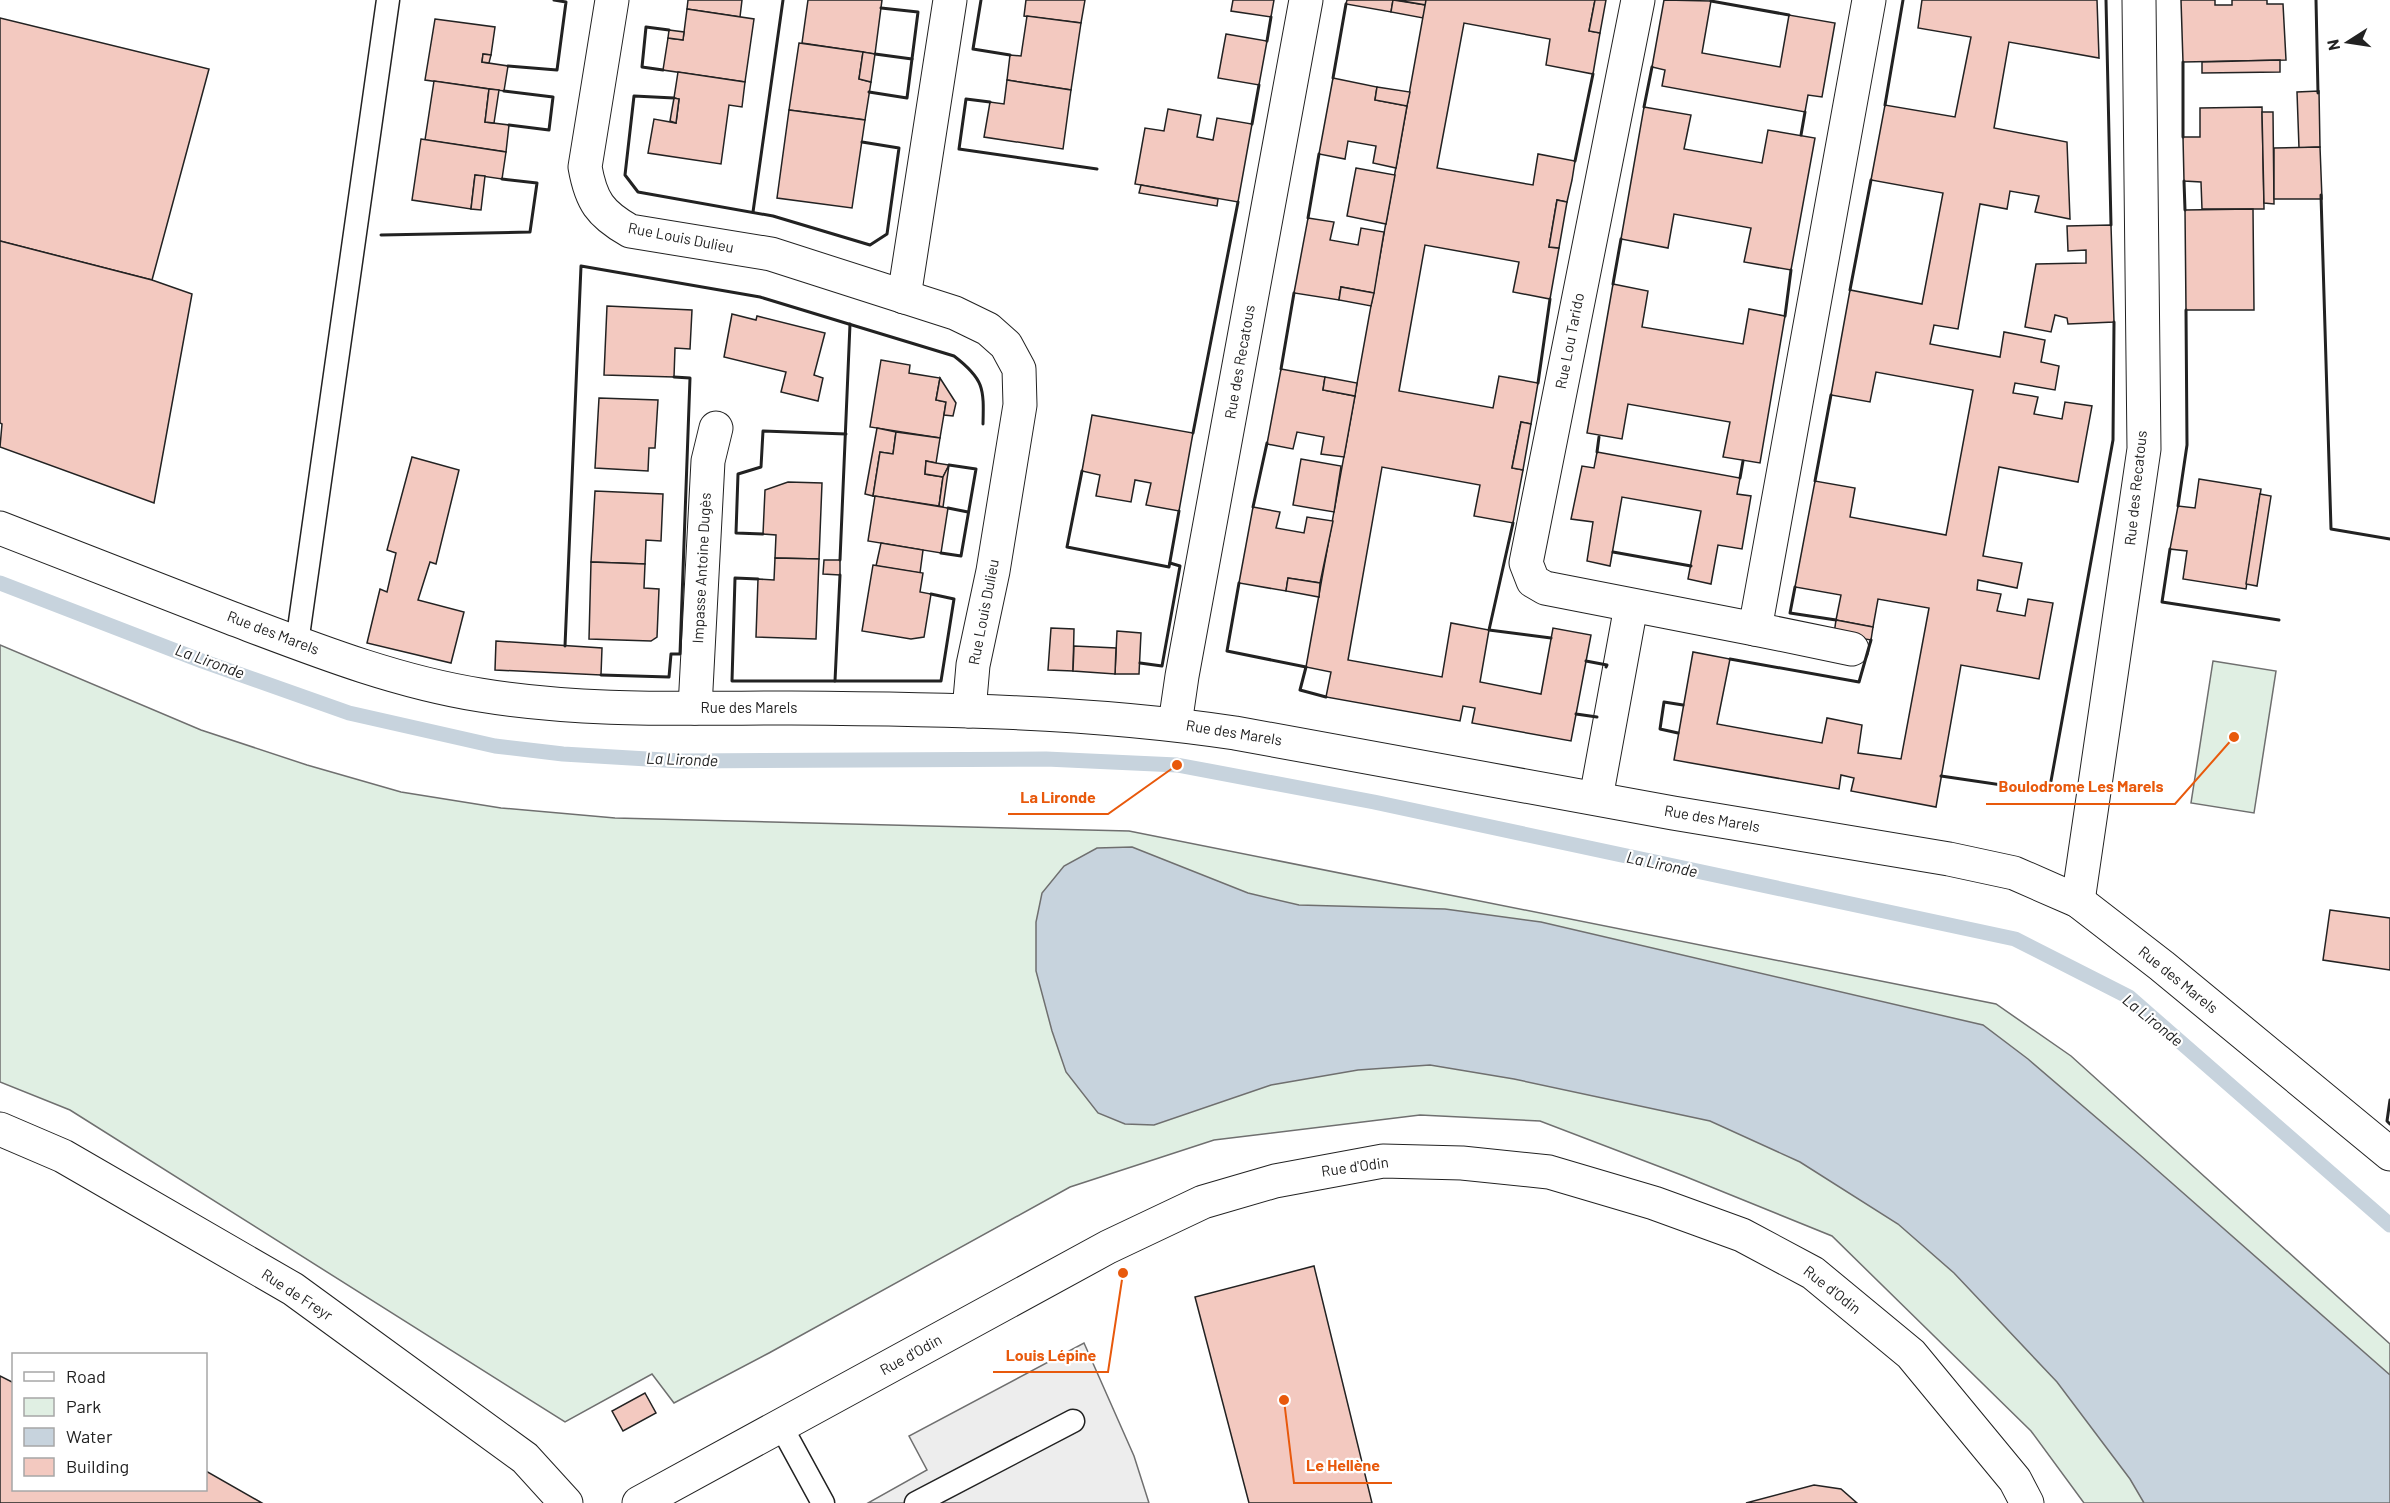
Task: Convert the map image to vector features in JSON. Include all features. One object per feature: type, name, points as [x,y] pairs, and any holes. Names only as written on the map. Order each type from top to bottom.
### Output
[{"type":"street","name":"Rue Louis Dulieu","points":[[612,0],[585,167],[589,188],[597,206],[611,221],[630,231],[771,254],[955,313],[988,329],[1006,345],[1019,369],[1020,405],[993,571],[973,665],[969,711]]},
{"type":"street","points":[[904,297],[950,0]]},
{"type":"street","name":"Rue des Recatous","points":[[1175,724],[1306,0]]},
{"type":"street","name":"Rue Lou Tarido","points":[[1638,0],[1526,563],[1533,581],[1545,588],[1852,649]]},
{"type":"street","points":[[1755,629],[1869,0]]},
{"type":"street","name":"Rue des Recatous","points":[[2079,901],[2144,449],[2139,0]]},
{"type":"street","name":"Impasse Antoine Dugès","points":[[695,708],[708,461],[716,428]]},
{"type":"street","name":"Rue des Marels","points":[[0,528],[297,643],[388,675],[480,695],[564,705],[695,708],[921,708],[1040,712],[1175,724],[1673,813],[1950,859],[2014,873],[2079,901],[2162,966],[2390,1154]]},
{"type":"street","points":[[1596,798],[1631,606]]},
{"type":"street","name":"Rue de Freyr","points":[[0,1129],[63,1156],[293,1289],[525,1458],[566,1503]]},
{"type":"street","name":"Rue d'Odin","points":[[639,1503],[1108,1247],[1203,1202],[1275,1181],[1383,1161],[1462,1163],[1549,1172],[1654,1203],[1742,1235],[1814,1273],[1911,1354],[2015,1480],[2027,1503]]},
{"type":"lane","points":[[297,643],[388,0]]},
{"type":"lane","points":[[916,1503],[1072,1421]]},
{"type":"lane","points":[[781,1426],[823,1503]]},
{"type":"green space","points":[[0,645],[201,730],[307,765],[401,792],[501,808],[615,818],[1129,831],[1996,1004],[2071,1056],[2390,1344],[2390,1503],[2084,1503],[2031,1431],[1832,1236],[1540,1121],[1420,1115],[1214,1140],[1070,1187],[674,1403],[652,1374],[565,1422],[70,1110],[0,1082]]},
{"type":"green space","points":[[2213,661],[2276,671],[2254,813],[2191,803]]},
{"type":"shaded area","points":[[1084,1343],[1134,1456],[1149,1503],[868,1503],[927,1470],[909,1436]]},
{"type":"water","points":[[1132,847],[1248,893],[1299,905],[1445,909],[1541,922],[1983,1025],[2028,1059],[2140,1155],[2390,1375],[2390,1503],[2144,1503],[2130,1479],[2057,1382],[1954,1273],[1898,1224],[1800,1162],[1710,1121],[1514,1079],[1430,1065],[1358,1070],[1271,1085],[1154,1125],[1125,1124],[1098,1113],[1066,1072],[1052,1031],[1036,971],[1036,922],[1042,893],[1064,866],[1097,848]]},
{"type":"building","points":[[688,0],[742,0],[740,17],[687,9]]},
{"type":"building","points":[[808,0],[882,0],[875,54],[802,43]]},
{"type":"building","points":[[1026,0],[1085,0],[1081,23],[1024,16]]},
{"type":"building","points":[[1233,0],[1274,0],[1271,17],[1231,11]]},
{"type":"building","points":[[1347,0],[1393,0],[1391,12],[1346,4]]},
{"type":"building","points":[[1393,0],[1426,5],[1423,18],[1391,12]]},
{"type":"building","points":[[1397,0],[1426,0],[1426,5]]},
{"type":"building","points":[[1426,0],[1595,0],[1589,31],[1600,33],[1593,74],[1546,65],[1550,39],[1464,23],[1437,168],[1533,185],[1538,154],[1575,161],[1572,180],[1567,202],[1557,200],[1549,247],[1559,248],[1550,299],[1513,292],[1519,262],[1425,245],[1399,391],[1493,408],[1499,376],[1538,383],[1531,424],[1521,422],[1512,468],[1523,470],[1513,523],[1474,516],[1480,485],[1382,467],[1348,660],[1442,677],[1451,623],[1489,630],[1480,682],[1541,694],[1553,628],[1591,635],[1571,741],[1472,723],[1475,708],[1463,706],[1460,721],[1326,697],[1331,672],[1306,667]]},
{"type":"building","points":[[1595,0],[1606,0],[1600,33],[1589,31]]},
{"type":"building","points":[[1664,0],[1711,1],[1702,53],[1780,67],[1789,15],[1835,23],[1822,97],[1808,95],[1805,112],[1662,86],[1665,70],[1652,67]]},
{"type":"building","points":[[1922,0],[2097,0],[2099,58],[2009,42],[1994,128],[2067,142],[2070,219],[2035,212],[2039,196],[2010,191],[2007,209],[1980,204],[1958,329],[1934,325],[1930,344],[2000,357],[2004,332],[2045,340],[2041,362],[2059,366],[2055,390],[2015,383],[2013,393],[2038,397],[2034,414],[2062,419],[2065,402],[2092,406],[2078,482],[1999,467],[1983,556],[2022,563],[2017,588],[1978,580],[1977,590],[2001,594],[1997,611],[2025,616],[2028,599],[2053,603],[2039,679],[1961,665],[1936,807],[1851,791],[1854,778],[1841,775],[1839,789],[1674,760],[1693,652],[1730,659],[1717,724],[1822,743],[1827,718],[1862,725],[1858,753],[1901,759],[1929,608],[1878,599],[1873,627],[1836,620],[1841,595],[1795,587],[1815,481],[1855,488],[1850,517],[1946,535],[1973,390],[1876,372],[1870,402],[1831,395],[1850,290],[1922,304],[1943,193],[1871,180],[1885,105],[1955,117],[1971,37],[1918,28]]},
{"type":"building","points":[[2181,0],[2215,0],[2215,5],[2232,5],[2232,0],[2267,0],[2267,4],[2283,4],[2286,60],[2183,62]]},
{"type":"building","points":[[687,9],[754,19],[745,82],[663,70],[668,38],[683,40]]},
{"type":"building","points":[[1027,16],[1081,23],[1071,90],[1007,80],[1010,55],[1021,56]]},
{"type":"building","points":[[0,18],[209,69],[152,280],[0,241]]},
{"type":"building","points":[[435,19],[495,27],[491,55],[483,54],[482,62],[508,66],[504,91],[425,80]]},
{"type":"building","points":[[669,30],[684,32],[683,40],[668,38]]},
{"type":"building","points":[[1226,34],[1267,41],[1259,85],[1218,78]]},
{"type":"building","points":[[799,43],[863,52],[859,79],[871,82],[865,120],[789,110]]},
{"type":"building","points":[[863,52],[875,54],[871,82],[859,79]]},
{"type":"building","points":[[483,54],[491,55],[489,63],[482,62]]},
{"type":"building","points":[[2280,60],[2280,72],[2202,73],[2202,62]]},
{"type":"building","points":[[678,72],[745,82],[742,107],[729,105],[721,164],[648,153],[654,119],[676,123],[679,99],[674,98]]},
{"type":"building","points":[[1333,78],[1377,87],[1375,100],[1407,106],[1396,168],[1373,163],[1376,146],[1348,141],[1345,159],[1319,154]]},
{"type":"building","points":[[1007,80],[1071,90],[1063,149],[984,137],[990,102],[1004,104]]},
{"type":"building","points":[[434,81],[489,89],[485,122],[509,125],[506,152],[425,140]]},
{"type":"building","points":[[1377,87],[1410,92],[1407,106],[1375,100]]},
{"type":"building","points":[[489,89],[499,90],[494,123],[485,122]]},
{"type":"building","points":[[2319,91],[2320,147],[2299,148],[2297,92]]},
{"type":"building","points":[[674,98],[679,99],[676,123],[670,121]]},
{"type":"building","points":[[1644,107],[1691,115],[1684,149],[1762,163],[1768,130],[1815,138],[1791,270],[1744,262],[1751,228],[1674,214],[1668,248],[1621,239]]},
{"type":"building","points":[[2262,107],[2264,209],[2202,209],[2201,182],[2184,181],[2183,137],[2200,137],[2200,108]]},
{"type":"building","points":[[1168,109],[1201,115],[1197,137],[1213,140],[1217,118],[1252,124],[1238,202],[1135,184],[1145,128],[1164,131]]},
{"type":"building","points":[[789,110],[865,120],[852,208],[777,198]]},
{"type":"building","points":[[2262,112],[2273,112],[2274,204],[2264,203]]},
{"type":"building","points":[[421,139],[506,152],[502,179],[475,175],[471,209],[412,200]]},
{"type":"building","points":[[2320,147],[2322,199],[2274,199],[2274,148]]},
{"type":"building","points":[[1356,168],[1395,175],[1386,224],[1347,216]]},
{"type":"building","points":[[475,175],[485,176],[481,210],[471,209]]},
{"type":"building","points":[[1141,185],[1218,199],[1217,206],[1139,193]]},
{"type":"building","points":[[1557,200],[1567,202],[1559,248],[1549,247]]},
{"type":"building","points":[[2253,209],[2254,310],[2186,310],[2185,210]]},
{"type":"building","points":[[1308,218],[1334,222],[1330,240],[1358,245],[1361,228],[1384,232],[1374,293],[1341,287],[1339,300],[1294,293]]},
{"type":"building","points":[[2111,225],[2114,322],[2068,324],[2067,318],[2055,315],[2051,332],[2025,327],[2036,264],[2086,263],[2086,250],[2068,251],[2067,226]]},
{"type":"building","points":[[0,241],[152,280],[192,294],[154,503],[0,447],[2,424],[0,423]]},
{"type":"building","points":[[1613,284],[1648,291],[1642,327],[1743,344],[1749,309],[1785,316],[1760,463],[1723,457],[1730,422],[1628,404],[1622,439],[1587,433]]},
{"type":"building","points":[[1341,287],[1374,293],[1371,306],[1339,300]]},
{"type":"building","points":[[607,306],[692,310],[690,349],[675,348],[674,377],[604,375]]},
{"type":"building","points":[[732,314],[756,320],[757,316],[825,333],[814,375],[823,378],[818,401],[781,392],[786,372],[724,357]]},
{"type":"building","points":[[881,360],[910,365],[909,373],[940,378],[936,400],[946,402],[940,438],[870,427]]},
{"type":"building","points":[[1281,369],[1325,377],[1323,390],[1355,396],[1344,457],[1321,454],[1324,437],[1297,432],[1293,449],[1267,444]]},
{"type":"building","points":[[1325,377],[1357,383],[1355,396],[1323,390]]},
{"type":"building","points":[[940,378],[956,403],[953,416],[944,415],[946,402],[936,400]]},
{"type":"building","points":[[599,398],[658,400],[655,448],[649,448],[648,471],[595,468]]},
{"type":"building","points":[[1092,415],[1193,433],[1179,511],[1146,505],[1151,483],[1135,480],[1131,502],[1096,496],[1100,475],[1082,471]]},
{"type":"building","points":[[1521,422],[1531,424],[1523,470],[1512,468]]},
{"type":"building","points":[[877,428],[896,432],[893,454],[880,452],[873,496],[865,494]]},
{"type":"building","points":[[896,432],[940,438],[936,463],[926,461],[925,474],[943,477],[939,506],[873,496],[880,452],[893,454]]},
{"type":"building","points":[[1597,452],[1740,478],[1737,494],[1751,496],[1742,549],[1718,545],[1711,584],[1688,579],[1701,511],[1622,497],[1610,566],[1587,561],[1593,522],[1571,519],[1582,466],[1594,468]]},
{"type":"building","points":[[412,457],[459,470],[436,564],[430,562],[418,600],[464,612],[451,663],[367,643],[380,589],[387,592],[396,553],[387,550]]},
{"type":"building","points":[[1301,459],[1341,466],[1334,512],[1293,505]]},
{"type":"building","points":[[926,461],[949,465],[943,477],[925,474]]},
{"type":"building","points":[[949,465],[943,507],[939,506],[943,477]]},
{"type":"building","points":[[2199,479],[2261,489],[2246,589],[2183,579],[2187,551],[2170,549],[2178,506],[2195,508]]},
{"type":"building","points":[[788,482],[822,483],[819,559],[775,558],[776,535],[763,534],[765,490]]},
{"type":"building","points":[[595,491],[663,494],[661,541],[646,540],[645,564],[591,562]]},
{"type":"building","points":[[2260,494],[2271,496],[2257,586],[2246,584]]},
{"type":"building","points":[[875,496],[948,508],[941,553],[868,541]]},
{"type":"building","points":[[1253,507],[1280,512],[1276,528],[1304,533],[1307,517],[1333,521],[1320,583],[1288,578],[1286,591],[1239,583]]},
{"type":"building","points":[[881,543],[923,550],[920,573],[876,566]]},
{"type":"building","points":[[775,558],[819,559],[816,639],[756,637],[758,579],[774,580]]},
{"type":"building","points":[[824,560],[840,560],[840,575],[823,574]]},
{"type":"building","points":[[591,562],[645,564],[644,588],[659,589],[657,637],[651,641],[589,639]]},
{"type":"building","points":[[873,565],[923,573],[920,592],[931,594],[924,637],[911,639],[862,631]]},
{"type":"building","points":[[1288,578],[1320,583],[1319,597],[1286,591]]},
{"type":"building","points":[[1836,620],[1873,627],[1871,640],[1834,634]]},
{"type":"building","points":[[1051,628],[1074,629],[1073,671],[1048,670]]},
{"type":"building","points":[[1117,631],[1141,633],[1139,674],[1115,674]]},
{"type":"building","points":[[496,641],[602,648],[601,675],[495,670]]},
{"type":"building","points":[[1074,646],[1116,648],[1115,674],[1073,671]]},
{"type":"building","points":[[2330,910],[2390,918],[2390,970],[2323,960]]},
{"type":"building","points":[[1314,1266],[1372,1503],[1249,1503],[1195,1297]]},
{"type":"building","points":[[0,1376],[12,1382],[12,1491],[207,1491],[207,1472],[262,1503],[0,1503]]},
{"type":"building","points":[[645,1393],[656,1413],[623,1431],[612,1411]]},
{"type":"building","points":[[1814,1485],[1841,1489],[1857,1503],[1746,1503]]},
{"type":"waterway","name":"La Lironde","points":[[0,583],[202,661],[349,713],[495,746],[563,754],[681,761],[1046,759],[1177,765],[1374,802],[2015,939],[2129,997],[2390,1225]]},
{"type":"wall","points":[[508,66],[557,70],[566,2],[554,0]]},
{"type":"wall","points":[[753,212],[783,0]]},
{"type":"wall","points":[[981,0],[973,49],[1010,55]]},
{"type":"wall","points":[[1885,105],[1903,0]]},
{"type":"wall","points":[[2106,0],[2111,225]]},
{"type":"wall","points":[[2316,0],[2318,93]]},
{"type":"wall","points":[[1711,1],[1789,15]]},
{"type":"wall","points":[[1333,78],[1346,4]]},
{"type":"wall","points":[[869,92],[907,98],[918,12],[881,8]]},
{"type":"wall","points":[[1267,41],[1271,17]]},
{"type":"wall","points":[[663,70],[642,67],[646,27],[669,30]]},
{"type":"wall","points":[[875,54],[912,59]]},
{"type":"wall","points":[[2183,62],[2183,137]]},
{"type":"wall","points":[[1644,107],[1652,67]]},
{"type":"wall","points":[[1575,161],[1593,74]]},
{"type":"wall","points":[[1252,124],[1259,85]]},
{"type":"wall","points":[[504,91],[553,97],[549,130],[509,125]]},
{"type":"wall","points":[[674,98],[634,96],[625,175],[638,192],[773,216],[870,245],[887,234],[899,148],[862,142]]},
{"type":"wall","points":[[990,102],[966,99],[959,149],[1097,169]]},
{"type":"wall","points":[[1801,135],[1805,112]]},
{"type":"wall","points":[[1308,218],[1319,154]]},
{"type":"wall","points":[[381,235],[530,232],[537,183],[502,179]]},
{"type":"wall","points":[[1850,290],[1871,180]]},
{"type":"wall","points":[[2184,181],[2185,210]]},
{"type":"wall","points":[[2321,195],[2331,529],[2390,539]]},
{"type":"wall","points":[[1193,433],[1238,202]]},
{"type":"wall","points":[[1613,284],[1621,239]]},
{"type":"wall","points":[[565,646],[581,266],[760,297],[954,356],[971,371],[980,385],[983,424]]},
{"type":"wall","points":[[1785,316],[1791,270]]},
{"type":"wall","points":[[1281,369],[1294,293]]},
{"type":"wall","points":[[1538,383],[1550,299]]},
{"type":"wall","points":[[2178,506],[2187,445],[2186,310]]},
{"type":"wall","points":[[1941,776],[2049,792],[2113,440],[2114,322]]},
{"type":"wall","points":[[840,560],[850,324]]},
{"type":"wall","points":[[601,675],[669,677],[671,654],[680,654],[690,378],[674,377]]},
{"type":"wall","points":[[1815,481],[1831,395]]},
{"type":"wall","points":[[763,534],[736,533],[738,474],[761,467],[763,431],[846,434]]},
{"type":"wall","points":[[1597,452],[1599,437]]},
{"type":"wall","points":[[1253,507],[1267,443]]},
{"type":"wall","points":[[1740,478],[1743,461]]},
{"type":"wall","points":[[941,553],[961,556],[976,469],[949,465]]},
{"type":"wall","points":[[1082,471],[1067,547],[1169,567],[1179,511]]},
{"type":"wall","points":[[948,508],[968,512]]},
{"type":"wall","points":[[1513,523],[1489,630],[1551,638]]},
{"type":"wall","points":[[2170,549],[2162,602],[2279,620]]},
{"type":"wall","points":[[1613,552],[1691,566]]},
{"type":"wall","points":[[1140,663],[1162,666],[1180,566],[1170,563]]},
{"type":"wall","points":[[835,681],[840,575]]},
{"type":"wall","points":[[758,579],[735,578],[732,681],[941,681],[954,599],[931,594]]},
{"type":"wall","points":[[1239,583],[1227,651],[1306,667],[1300,690],[1326,697]]},
{"type":"wall","points":[[1795,587],[1790,613],[1836,620]]},
{"type":"wall","points":[[1730,659],[1859,682],[1871,640]]},
{"type":"wall","points":[[1586,661],[1607,665],[1606,667]]},
{"type":"wall","points":[[1678,733],[1660,729],[1664,702],[1683,705]]},
{"type":"wall","points":[[1576,714],[1597,717]]},
{"type":"wall","points":[[2390,1100],[2387,1121],[2390,1124]]},
{"type":"place","name":"Boulodrome Les Marels","points":[[2234,737]]},
{"type":"place","name":"La Lironde","points":[[1177,765]]},
{"type":"place","name":"Louis Lépine","points":[[1123,1273]]},
{"type":"place","name":"Le Hellène","points":[[1284,1400]]}]
